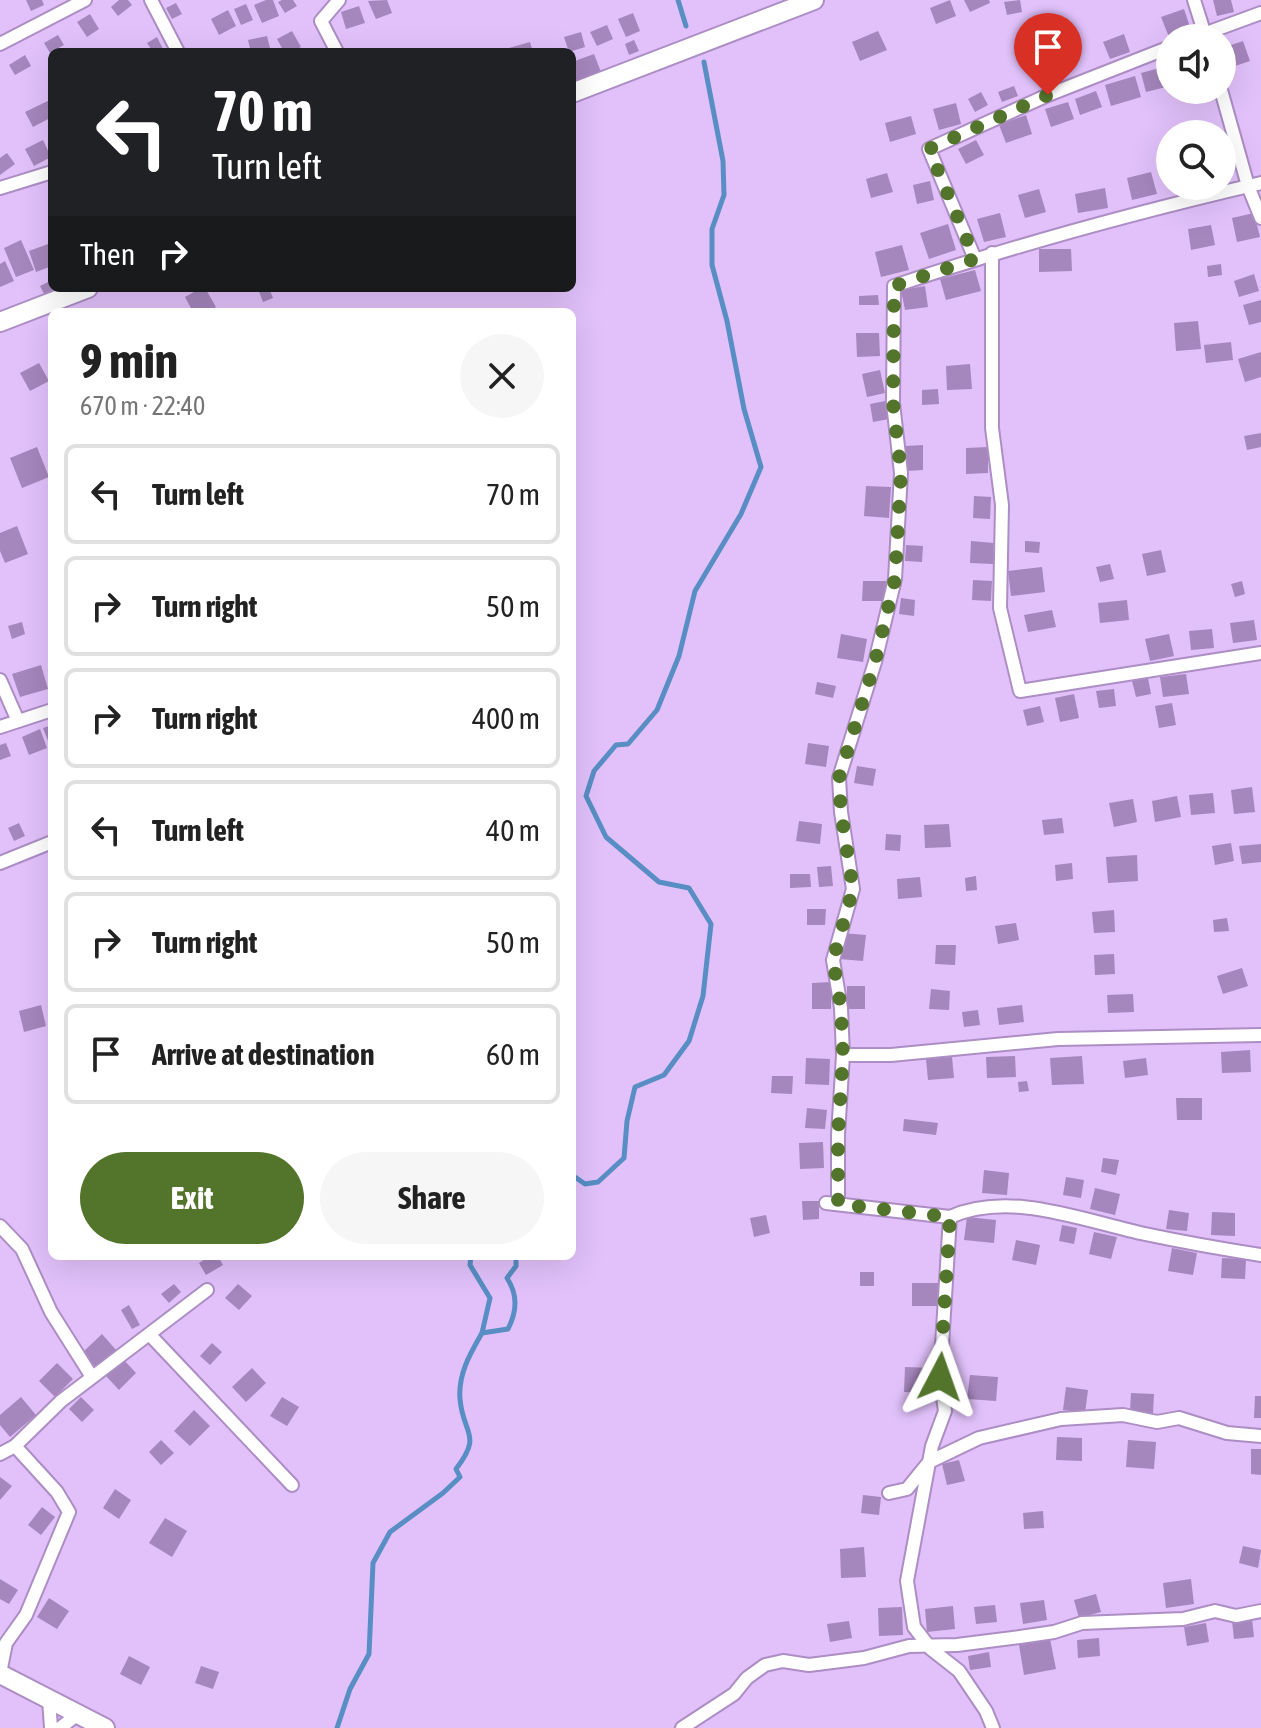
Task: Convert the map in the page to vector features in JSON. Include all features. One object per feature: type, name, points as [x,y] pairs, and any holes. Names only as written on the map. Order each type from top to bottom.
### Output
[{"type":"street","points":[[0,44],[85,0]]},
{"type":"street","points":[[151,0],[176,48]]},
{"type":"street","points":[[335,48],[321,21],[339,0]]},
{"type":"street","points":[[576,91],[814,0]]},
{"type":"street","points":[[1194,0],[1199,24]]},
{"type":"street","points":[[1232,24],[1261,13]]},
{"type":"street","points":[[975,259],[929,149],[1048,95],[1156,53]]},
{"type":"street","points":[[1226,104],[1254,185],[1261,218]]},
{"type":"street","points":[[0,188],[48,173]]},
{"type":"street","points":[[1254,185],[1121,216],[992,253],[894,286],[893,403],[901,473],[895,579],[875,662],[839,778],[853,889],[833,960],[841,1008],[843,1055],[832,1203],[950,1217],[993,1206],[1043,1211],[1261,1255]]},
{"type":"street","points":[[992,253],[992,428],[1002,505],[1000,608],[1020,691],[1261,653]]},
{"type":"street","points":[[0,322],[78,292]]},
{"type":"street","points":[[0,680],[18,721]]},
{"type":"street","points":[[0,727],[48,711]]},
{"type":"street","points":[[0,863],[48,844]]},
{"type":"street","points":[[843,1055],[891,1055],[1058,1039],[1261,1035]]},
{"type":"street","points":[[950,1217],[940,1377],[945,1411],[929,1462],[907,1581],[914,1627],[927,1645],[959,1671],[986,1711],[993,1728]]},
{"type":"street","points":[[0,1226],[22,1249],[51,1312],[92,1377]]},
{"type":"street","points":[[105,1728],[0,1674],[6,1643],[26,1615],[69,1512],[57,1492],[5,1448],[61,1401],[207,1290]]},
{"type":"street","points":[[150,1335],[292,1485]]},
{"type":"street","points":[[889,1493],[907,1489],[929,1462],[979,1438],[1061,1419],[1123,1415],[1157,1422],[1179,1418],[1227,1433],[1261,1436]]},
{"type":"street","points":[[682,1728],[734,1694],[747,1678],[765,1665],[783,1661],[809,1665],[864,1658],[909,1646],[957,1645],[1054,1632],[1082,1623],[1183,1619],[1215,1611],[1236,1616],[1261,1611]]},
{"type":"street","points":[[49,1699],[51,1728]]},
{"type":"street","points":[[60,1728],[78,1714]]},
{"type":"building","points":[[26,0],[42,0],[44,5],[31,11]]},
{"type":"building","points":[[119,0],[128,0],[132,5],[118,16],[111,7]]},
{"type":"building","points":[[273,0],[279,16],[262,23],[254,5]]},
{"type":"building","points":[[293,0],[297,6],[285,13],[278,2]]},
{"type":"building","points":[[387,0],[392,13],[376,19],[368,1]]},
{"type":"building","points":[[950,0],[956,16],[936,24],[930,8]]},
{"type":"building","points":[[964,0],[989,0],[990,3],[970,12]]},
{"type":"building","points":[[1020,0],[1022,12],[1007,15],[1004,2]]},
{"type":"building","points":[[1213,0],[1231,0],[1234,12],[1217,16]]},
{"type":"building","points":[[176,3],[182,14],[172,19],[166,8]]},
{"type":"building","points":[[246,4],[253,20],[241,25],[234,9]]},
{"type":"building","points":[[359,6],[365,23],[346,29],[341,12]]},
{"type":"building","points":[[1184,9],[1189,24],[1164,24],[1161,17]]},
{"type":"building","points":[[228,10],[236,26],[219,35],[211,19]]},
{"type":"building","points":[[633,13],[640,31],[626,37],[618,19]]},
{"type":"building","points":[[90,14],[99,29],[87,37],[77,22]]},
{"type":"building","points":[[607,25],[613,39],[597,46],[590,32]]},
{"type":"building","points":[[292,31],[301,47],[282,48],[277,39]]},
{"type":"building","points":[[878,31],[887,50],[860,61],[852,42]]},
{"type":"building","points":[[581,32],[585,47],[568,48],[564,37]]},
{"type":"building","points":[[1124,34],[1130,52],[1110,59],[1103,42]]},
{"type":"building","points":[[58,35],[64,45],[48,50],[44,43]]},
{"type":"building","points":[[267,36],[270,48],[250,48],[248,40]]},
{"type":"building","points":[[157,37],[162,48],[150,48],[147,43]]},
{"type":"building","points":[[634,40],[639,51],[629,55],[625,44]]},
{"type":"building","points":[[1243,41],[1250,61],[1236,66],[1236,43]]},
{"type":"building","points":[[530,42],[532,48],[509,48]]},
{"type":"building","points":[[594,54],[601,72],[576,81],[576,61]]},
{"type":"building","points":[[25,55],[31,66],[15,75],[9,65]]},
{"type":"building","points":[[1061,59],[1065,78],[1046,82],[1042,62]]},
{"type":"building","points":[[1156,69],[1156,90],[1146,92],[1141,73]]},
{"type":"building","points":[[1135,76],[1141,97],[1111,106],[1105,85]]},
{"type":"building","points":[[1014,86],[1018,96],[1002,102],[998,92]]},
{"type":"building","points":[[1096,91],[1102,107],[1080,115],[1075,99]]},
{"type":"building","points":[[981,92],[988,105],[975,112],[968,99]]},
{"type":"building","points":[[48,101],[48,119],[33,127],[25,112]]},
{"type":"building","points":[[1068,102],[1074,119],[1051,127],[1045,109]]},
{"type":"building","points":[[956,103],[961,124],[939,130],[933,109]]},
{"type":"building","points":[[1026,115],[1032,134],[1006,143],[999,125]]},
{"type":"building","points":[[911,116],[916,134],[890,142],[885,123]]},
{"type":"building","points":[[43,140],[48,159],[34,166],[25,149]]},
{"type":"building","points":[[976,140],[984,155],[966,164],[958,149]]},
{"type":"building","points":[[7,153],[15,164],[0,175],[0,158]]},
{"type":"building","points":[[1151,172],[1156,194],[1132,200],[1127,178]]},
{"type":"building","points":[[887,173],[893,192],[871,198],[866,179]]},
{"type":"building","points":[[930,181],[934,200],[917,204],[913,185]]},
{"type":"building","points":[[1105,188],[1108,208],[1078,213],[1075,194]]},
{"type":"building","points":[[1039,189],[1046,212],[1025,218],[1018,195]]},
{"type":"building","points":[[1000,213],[1006,237],[984,242],[977,219]]},
{"type":"building","points":[[1254,213],[1260,237],[1237,242],[1232,218]]},
{"type":"building","points":[[948,224],[956,250],[929,259],[920,233]]},
{"type":"building","points":[[1211,225],[1215,245],[1191,250],[1188,229]]},
{"type":"building","points":[[21,240],[34,270],[16,277],[4,248]]},
{"type":"building","points":[[48,244],[48,268],[36,272],[29,251]]},
{"type":"building","points":[[902,245],[909,270],[881,277],[875,252]]},
{"type":"building","points":[[1039,249],[1071,249],[1072,271],[1039,272]]},
{"type":"building","points":[[5,261],[14,281],[0,287],[0,264]]},
{"type":"building","points":[[1221,264],[1222,275],[1208,277],[1207,266]]},
{"type":"building","points":[[975,270],[981,291],[946,300],[940,279]]},
{"type":"building","points":[[1254,274],[1259,291],[1239,297],[1234,281]]},
{"type":"building","points":[[48,282],[48,292],[53,292],[45,296],[40,286]]},
{"type":"building","points":[[925,286],[928,307],[905,310],[901,290]]},
{"type":"building","points":[[194,292],[207,292],[216,307],[191,308],[185,297]]},
{"type":"building","points":[[259,292],[271,292],[273,298],[263,302]]},
{"type":"building","points":[[878,295],[879,305],[859,305],[859,296]]},
{"type":"building","points":[[1261,300],[1261,322],[1249,325],[1243,305]]},
{"type":"building","points":[[1198,321],[1201,349],[1176,351],[1174,323]]},
{"type":"building","points":[[856,333],[879,333],[880,356],[857,357]]},
{"type":"building","points":[[1231,342],[1233,360],[1206,363],[1204,345]]},
{"type":"building","points":[[1261,352],[1261,377],[1245,382],[1238,359]]},
{"type":"building","points":[[39,363],[48,382],[30,391],[20,373]]},
{"type":"building","points":[[970,364],[972,389],[947,390],[946,366]]},
{"type":"building","points":[[880,370],[885,393],[867,397],[862,374]]},
{"type":"building","points":[[938,389],[939,404],[922,405],[922,390]]},
{"type":"building","points":[[885,401],[889,419],[873,422],[870,404]]},
{"type":"building","points":[[1261,433],[1261,447],[1247,450],[1244,436]]},
{"type":"building","points":[[923,445],[923,470],[906,471],[905,446]]},
{"type":"building","points":[[37,447],[48,477],[22,488],[10,458]]},
{"type":"building","points":[[988,447],[988,473],[966,474],[966,448]]},
{"type":"building","points":[[866,486],[891,487],[889,518],[864,516]]},
{"type":"building","points":[[974,496],[991,497],[990,519],[973,518]]},
{"type":"building","points":[[17,526],[28,554],[5,563],[0,551],[0,533]]},
{"type":"building","points":[[971,541],[994,543],[993,564],[970,563]]},
{"type":"building","points":[[1025,541],[1040,542],[1039,553],[1025,552]]},
{"type":"building","points":[[906,545],[923,546],[922,562],[905,561]]},
{"type":"building","points":[[1161,550],[1166,572],[1147,576],[1142,554]]},
{"type":"building","points":[[1110,564],[1114,579],[1100,582],[1096,567]]},
{"type":"building","points":[[1042,567],[1045,592],[1011,596],[1008,571]]},
{"type":"building","points":[[973,580],[992,581],[991,601],[972,600]]},
{"type":"building","points":[[863,581],[886,581],[886,601],[862,601]]},
{"type":"building","points":[[1242,581],[1245,594],[1235,597],[1231,584]]},
{"type":"building","points":[[901,598],[915,600],[914,616],[899,614]]},
{"type":"building","points":[[1127,600],[1129,620],[1100,623],[1098,603]]},
{"type":"building","points":[[1052,610],[1056,627],[1028,632],[1024,615]]},
{"type":"building","points":[[1254,620],[1257,640],[1233,643],[1230,623]]},
{"type":"building","points":[[22,622],[25,634],[12,639],[8,626]]},
{"type":"building","points":[[1212,629],[1214,648],[1191,650],[1189,631]]},
{"type":"building","points":[[841,634],[867,639],[863,662],[837,658]]},
{"type":"building","points":[[1169,634],[1174,656],[1150,661],[1145,639]]},
{"type":"building","points":[[41,665],[48,689],[20,697],[12,674]]},
{"type":"building","points":[[1186,674],[1189,694],[1163,697],[1160,677]]},
{"type":"building","points":[[1148,678],[1151,694],[1136,697],[1132,681]]},
{"type":"building","points":[[817,682],[836,686],[833,698],[815,694]]},
{"type":"building","points":[[1114,689],[1116,706],[1099,708],[1096,691]]},
{"type":"building","points":[[1074,694],[1079,718],[1060,722],[1055,698]]},
{"type":"building","points":[[1172,703],[1176,725],[1159,728],[1155,706]]},
{"type":"building","points":[[1040,706],[1044,722],[1027,726],[1023,710]]},
{"type":"building","points":[[40,729],[47,748],[29,755],[22,737]]},
{"type":"building","points":[[6,743],[11,756],[0,760],[0,745]]},
{"type":"building","points":[[808,743],[829,746],[826,767],[805,764]]},
{"type":"building","points":[[857,766],[876,769],[873,786],[854,783]]},
{"type":"building","points":[[1252,787],[1255,812],[1234,814],[1231,790]]},
{"type":"building","points":[[1213,793],[1215,813],[1191,815],[1189,795]]},
{"type":"building","points":[[1177,796],[1181,817],[1155,822],[1152,801]]},
{"type":"building","points":[[1133,799],[1137,822],[1114,827],[1109,803]]},
{"type":"building","points":[[1062,818],[1064,833],[1044,835],[1042,820]]},
{"type":"building","points":[[799,821],[822,824],[820,844],[796,841]]},
{"type":"building","points":[[19,823],[25,836],[14,841],[8,828]]},
{"type":"building","points":[[949,824],[951,847],[925,848],[924,825]]},
{"type":"building","points":[[886,834],[901,835],[900,851],[885,850]]},
{"type":"building","points":[[1231,843],[1234,861],[1215,865],[1212,846]]},
{"type":"building","points":[[1261,844],[1261,862],[1242,864],[1239,846]]},
{"type":"building","points":[[1137,855],[1138,881],[1108,883],[1106,857]]},
{"type":"building","points":[[1072,863],[1073,879],[1056,881],[1055,865]]},
{"type":"building","points":[[831,866],[833,886],[819,887],[817,867]]},
{"type":"building","points":[[790,874],[810,874],[811,887],[790,888]]},
{"type":"building","points":[[976,876],[977,890],[966,891],[965,878]]},
{"type":"building","points":[[920,877],[922,897],[898,899],[897,879]]},
{"type":"building","points":[[807,909],[826,909],[825,925],[807,925]]},
{"type":"building","points":[[1114,910],[1115,932],[1094,933],[1092,912]]},
{"type":"building","points":[[1227,918],[1229,931],[1214,932],[1213,920]]},
{"type":"building","points":[[1016,923],[1019,940],[998,944],[995,926]]},
{"type":"building","points":[[842,933],[866,935],[863,961],[839,959]]},
{"type":"building","points":[[936,945],[956,945],[955,965],[935,964]]},
{"type":"building","points":[[1114,954],[1115,974],[1095,975],[1094,955]]},
{"type":"building","points":[[1242,968],[1248,986],[1223,994],[1217,976]]},
{"type":"building","points":[[831,982],[831,1009],[812,1009],[812,983]]},
{"type":"building","points":[[847,986],[865,986],[865,1009],[847,1009]]},
{"type":"building","points":[[931,989],[950,991],[949,1010],[929,1009]]},
{"type":"building","points":[[1133,994],[1134,1012],[1108,1013],[1107,995]]},
{"type":"building","points":[[41,1005],[46,1026],[24,1032],[19,1011]]},
{"type":"building","points":[[1022,1005],[1024,1022],[999,1025],[997,1008]]},
{"type":"building","points":[[978,1010],[980,1025],[964,1027],[962,1012]]},
{"type":"building","points":[[1250,1050],[1251,1072],[1222,1073],[1221,1052]]},
{"type":"building","points":[[1015,1056],[1016,1077],[987,1078],[986,1057]]},
{"type":"building","points":[[1082,1056],[1084,1084],[1052,1085],[1050,1058]]},
{"type":"building","points":[[952,1057],[954,1078],[928,1080],[926,1059]]},
{"type":"building","points":[[806,1058],[830,1059],[829,1085],[805,1084]]},
{"type":"building","points":[[1146,1058],[1148,1075],[1125,1078],[1123,1061]]},
{"type":"building","points":[[772,1076],[793,1076],[792,1094],[771,1093]]},
{"type":"building","points":[[1027,1081],[1029,1091],[1019,1092],[1018,1082]]},
{"type":"building","points":[[1176,1098],[1202,1098],[1202,1120],[1177,1120]]},
{"type":"building","points":[[807,1108],[827,1110],[825,1129],[805,1128]]},
{"type":"building","points":[[904,1119],[938,1123],[936,1135],[903,1131]]},
{"type":"building","points":[[823,1142],[824,1168],[800,1169],[799,1143]]},
{"type":"building","points":[[1103,1158],[1119,1160],[1116,1175],[1101,1172]]},
{"type":"building","points":[[984,1170],[1009,1173],[1007,1195],[982,1193]]},
{"type":"building","points":[[1066,1177],[1084,1180],[1081,1198],[1063,1195]]},
{"type":"building","points":[[1095,1188],[1120,1194],[1115,1215],[1090,1209]]},
{"type":"building","points":[[802,1201],[819,1201],[819,1219],[803,1220]]},
{"type":"building","points":[[1169,1210],[1189,1213],[1187,1231],[1166,1229]]},
{"type":"building","points":[[1212,1212],[1235,1213],[1235,1236],[1211,1235]]},
{"type":"building","points":[[766,1215],[770,1233],[754,1237],[750,1218]]},
{"type":"building","points":[[967,1217],[996,1220],[994,1243],[964,1240]]},
{"type":"building","points":[[1062,1225],[1077,1228],[1074,1244],[1059,1241]]},
{"type":"building","points":[[1094,1232],[1117,1237],[1111,1259],[1089,1254]]},
{"type":"building","points":[[1016,1240],[1040,1245],[1036,1265],[1012,1260]]},
{"type":"building","points":[[1172,1248],[1197,1253],[1193,1275],[1168,1271]]},
{"type":"building","points":[[1222,1258],[1246,1259],[1245,1279],[1221,1278]]},
{"type":"building","points":[[220,1260],[223,1265],[206,1275],[199,1263]]},
{"type":"building","points":[[860,1272],[874,1272],[874,1286],[860,1286]]},
{"type":"building","points":[[912,1283],[941,1283],[941,1306],[912,1306]]},
{"type":"building","points":[[174,1284],[181,1292],[169,1303],[161,1294]]},
{"type":"building","points":[[238,1284],[252,1296],[239,1310],[225,1298]]},
{"type":"building","points":[[129,1305],[140,1325],[132,1329],[121,1310]]},
{"type":"building","points":[[102,1334],[117,1351],[97,1369],[82,1353]]},
{"type":"building","points":[[212,1343],[222,1352],[210,1365],[200,1356]]},
{"type":"building","points":[[123,1359],[136,1373],[119,1390],[106,1376]]},
{"type":"building","points":[[57,1363],[73,1379],[55,1397],[39,1381]]},
{"type":"building","points":[[905,1367],[933,1368],[932,1393],[904,1392]]},
{"type":"building","points":[[252,1368],[266,1383],[246,1402],[232,1387]]},
{"type":"building","points":[[970,1375],[998,1377],[996,1401],[967,1399]]},
{"type":"building","points":[[1066,1387],[1088,1390],[1085,1413],[1063,1410]]},
{"type":"building","points":[[1131,1393],[1154,1394],[1153,1413],[1130,1412]]},
{"type":"building","points":[[1255,1396],[1261,1396],[1261,1418],[1254,1418]]},
{"type":"building","points":[[21,1397],[36,1415],[10,1437],[0,1425],[0,1415]]},
{"type":"building","points":[[81,1397],[94,1410],[82,1422],[69,1409]]},
{"type":"building","points":[[282,1397],[299,1407],[287,1426],[270,1416]]},
{"type":"building","points":[[194,1410],[210,1426],[190,1446],[174,1431]]},
{"type":"building","points":[[1057,1437],[1082,1438],[1082,1461],[1056,1460]]},
{"type":"building","points":[[161,1440],[174,1453],[161,1465],[149,1452]]},
{"type":"building","points":[[1128,1440],[1156,1442],[1154,1469],[1126,1467]]},
{"type":"building","points":[[1251,1449],[1261,1449],[1261,1475],[1251,1474]]},
{"type":"building","points":[[959,1460],[965,1481],[947,1485],[942,1464]]},
{"type":"building","points":[[0,1477],[12,1486],[0,1500]]},
{"type":"building","points":[[115,1489],[131,1500],[119,1519],[103,1508]]},
{"type":"building","points":[[863,1495],[881,1497],[879,1515],[861,1513]]},
{"type":"building","points":[[42,1507],[55,1517],[41,1535],[28,1525]]},
{"type":"building","points":[[1043,1511],[1044,1528],[1024,1529],[1023,1513]]},
{"type":"building","points":[[165,1518],[187,1531],[172,1557],[149,1543]]},
{"type":"building","points":[[1243,1546],[1261,1550],[1258,1568],[1239,1563]]},
{"type":"building","points":[[864,1547],[866,1577],[841,1578],[840,1549]]},
{"type":"building","points":[[0,1579],[18,1590],[9,1604],[0,1599]]},
{"type":"building","points":[[1191,1579],[1194,1604],[1166,1608],[1163,1583]]},
{"type":"building","points":[[1096,1594],[1101,1612],[1079,1618],[1074,1600]]},
{"type":"building","points":[[49,1598],[69,1611],[57,1629],[37,1617]]},
{"type":"building","points":[[1044,1600],[1047,1620],[1023,1624],[1020,1603]]},
{"type":"building","points":[[995,1605],[997,1622],[976,1624],[974,1607]]},
{"type":"building","points":[[953,1606],[955,1629],[927,1632],[925,1609]]},
{"type":"building","points":[[902,1607],[903,1635],[879,1636],[878,1608]]},
{"type":"building","points":[[1252,1619],[1254,1637],[1234,1639],[1232,1621]]},
{"type":"building","points":[[849,1621],[852,1638],[830,1642],[827,1624]]},
{"type":"building","points":[[1206,1623],[1209,1642],[1187,1646],[1184,1627]]},
{"type":"building","points":[[1099,1638],[1100,1656],[1078,1658],[1077,1640]]},
{"type":"building","points":[[1050,1639],[1056,1669],[1024,1675],[1019,1645]]},
{"type":"building","points":[[989,1652],[991,1667],[970,1670],[968,1656]]},
{"type":"building","points":[[129,1656],[150,1667],[141,1685],[120,1674]]},
{"type":"building","points":[[201,1666],[219,1672],[213,1689],[195,1683]]},
{"type":"waterway","points":[[678,0],[686,26]]},
{"type":"waterway","points":[[576,1178],[585,1184],[598,1182],[624,1158],[627,1121],[635,1087],[664,1075],[689,1041],[703,996],[711,924],[689,888],[659,882],[606,837],[586,796],[594,771],[616,745],[628,744],[657,710],[679,656],[695,591],[741,514],[761,467],[744,409],[727,321],[712,265],[712,229],[724,195],[723,161],[704,62]]},
{"type":"waterway","points":[[471,1260],[470,1265],[490,1298],[482,1333]]},
{"type":"waterway","points":[[337,1728],[350,1689],[369,1654],[373,1563],[390,1532],[460,1477],[456,1469],[470,1441],[460,1399],[463,1373],[482,1333],[508,1329],[515,1303],[507,1278],[516,1266],[516,1260]]},
{"type":"route","points":[[940,1377],[950,1217],[838,1204],[843,1055],[841,1008],[833,960],[853,889],[839,778],[875,662],[895,579],[901,473],[893,403],[894,286],[975,259],[929,149],[1048,95]]}]
